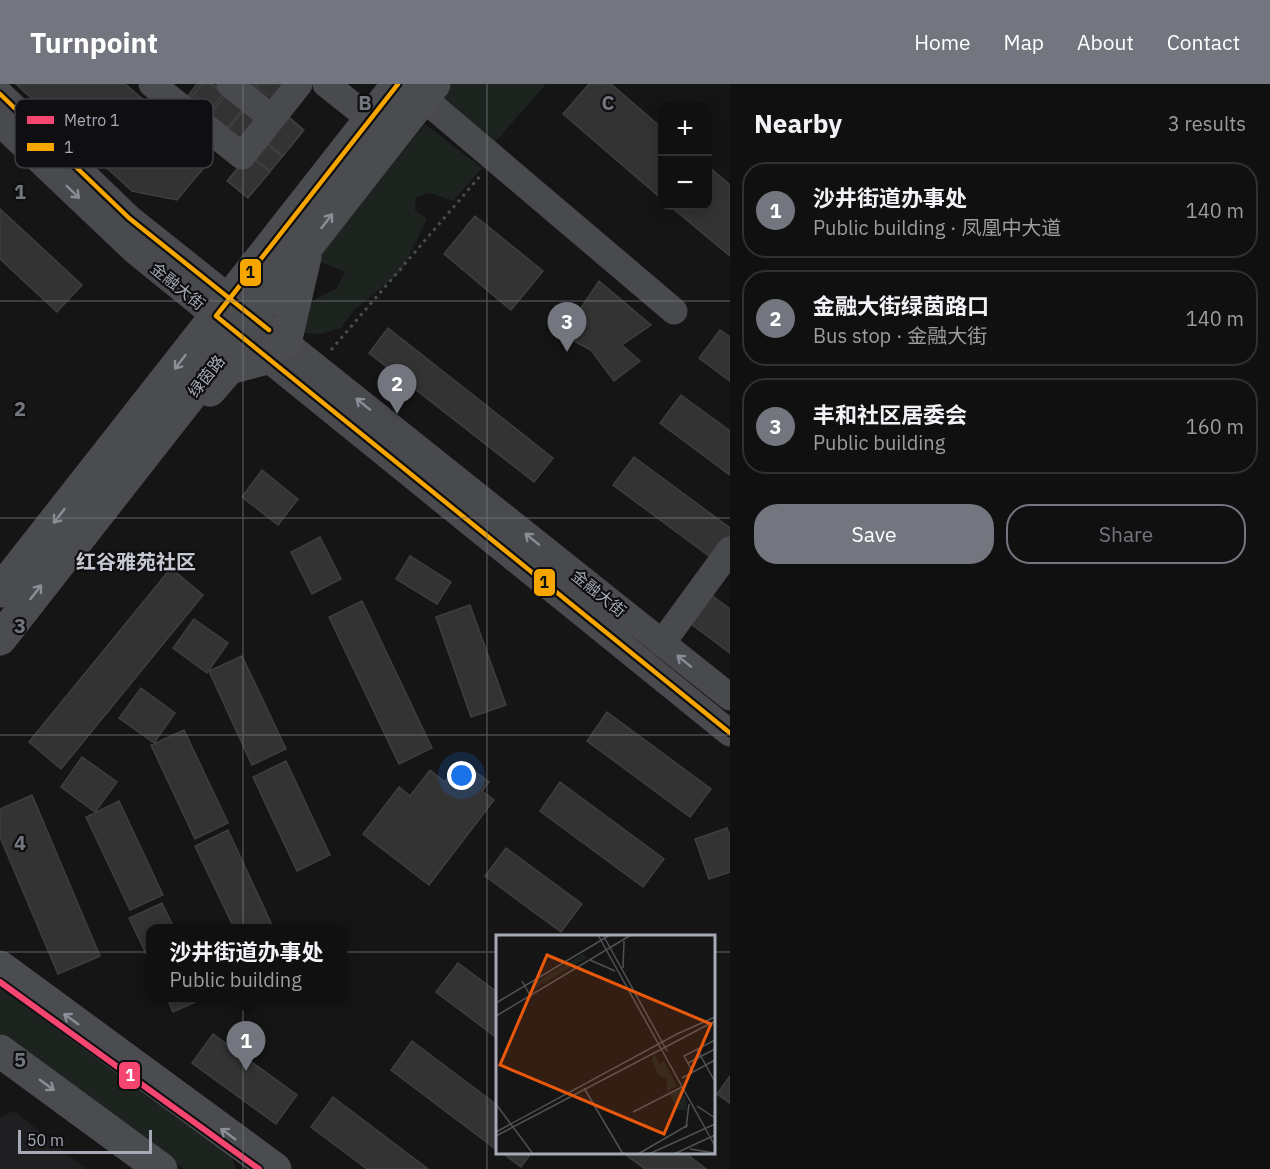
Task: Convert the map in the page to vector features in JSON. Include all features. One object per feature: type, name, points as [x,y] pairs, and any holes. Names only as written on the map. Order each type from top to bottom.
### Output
[{"type":"main road","name":"绿茵路","points":[[0,639],[153,444],[234,316],[370,119],[418,89]]},
{"type":"main road","name":"绿茵路","points":[[0,591],[234,316],[307,247],[418,89]]},
{"type":"main road","points":[[153,444],[175,431],[228,368],[276,350],[307,247]]},
{"type":"main road","points":[[0,967],[269,1164]]},
{"type":"main road","points":[[0,1051],[161,1169]]},
{"type":"street","points":[[152,84],[182,93]]},
{"type":"street","points":[[230,84],[272,118]]},
{"type":"street","points":[[213,126],[242,156],[299,84]]},
{"type":"street","points":[[326,84],[370,119]]},
{"type":"street","points":[[418,89],[495,159],[674,311]]},
{"type":"street","name":"金融大街","points":[[0,94],[15,108]]},
{"type":"street","name":"金融大街","points":[[0,123],[15,137]]},
{"type":"street","name":"金融大街","points":[[47,168],[135,251],[234,316]]},
{"type":"street","name":"金融大街","points":[[77,168],[234,316],[730,733]]},
{"type":"street","name":"金融大街","points":[[276,350],[316,367],[730,697]]},
{"type":"street","points":[[662,643],[730,550]]},
{"type":"path","points":[[316,367],[495,159]]},
{"type":"shaded area","points":[[448,84],[546,84],[495,142],[438,97]]},
{"type":"shaded area","points":[[425,124],[482,168],[453,201],[430,193],[416,197],[415,210],[427,219],[401,272],[354,310],[341,328],[320,334],[300,333],[302,306],[336,289],[345,272],[316,260]]},
{"type":"shaded area","points":[[0,982],[230,1152],[236,1169],[184,1169],[0,1034]]},
{"type":"shaded area","points":[[14,1111],[86,1169],[0,1169],[0,1117]]},
{"type":"building","points":[[16,84],[125,84],[143,99],[32,99]]},
{"type":"building","points":[[197,84],[213,84],[264,125],[241,154],[213,132],[213,99],[185,99]]},
{"type":"building","points":[[202,84],[211,84],[223,94],[213,106],[213,99],[190,99]]},
{"type":"building","points":[[253,84],[293,84],[278,103]]},
{"type":"building","points":[[258,84],[293,84],[278,103],[256,86]]},
{"type":"building","points":[[589,84],[611,84],[658,125],[658,196],[563,114]]},
{"type":"building","points":[[226,95],[243,109],[220,137],[213,131],[213,110]]},
{"type":"building","points":[[244,110],[261,124],[239,151],[222,137]]},
{"type":"building","points":[[284,113],[304,130],[248,198],[227,181]]},
{"type":"building","points":[[284,114],[303,130],[283,156],[263,139]]},
{"type":"building","points":[[262,140],[282,157],[270,171],[250,155]]},
{"type":"building","points":[[249,155],[270,172],[248,197],[228,181]]},
{"type":"building","points":[[107,168],[204,168],[177,200],[132,191]]},
{"type":"building","points":[[712,169],[730,185],[730,256],[675,210],[712,210]]},
{"type":"building","points":[[0,209],[82,285],[57,312],[0,259]]},
{"type":"building","points":[[475,216],[543,271],[511,310],[444,254]]},
{"type":"building","points":[[599,281],[651,325],[622,345],[640,361],[614,381],[591,350],[554,331],[563,307],[579,311]]},
{"type":"building","points":[[388,328],[553,458],[534,482],[369,353]]},
{"type":"building","points":[[720,330],[730,337],[730,381],[699,358]]},
{"type":"building","points":[[681,395],[730,431],[730,475],[660,423]]},
{"type":"building","points":[[634,457],[730,528],[730,543],[717,562],[613,485]]},
{"type":"building","points":[[262,470],[298,499],[278,525],[242,497]]},
{"type":"building","points":[[320,537],[341,579],[312,594],[291,552]]},
{"type":"building","points":[[410,556],[451,582],[437,604],[396,579]]},
{"type":"building","points":[[171,568],[203,595],[61,769],[29,742]]},
{"type":"building","points":[[706,591],[730,609],[730,653],[686,620]]},
{"type":"building","points":[[362,601],[432,748],[399,764],[329,617]]},
{"type":"building","points":[[470,605],[506,705],[471,717],[436,617]]},
{"type":"building","points":[[194,619],[228,643],[207,673],[173,648]]},
{"type":"building","points":[[242,656],[286,749],[252,765],[209,671]]},
{"type":"building","points":[[141,688],[175,713],[154,743],[119,718]]},
{"type":"building","points":[[607,712],[711,789],[690,817],[587,741]]},
{"type":"building","points":[[184,730],[228,823],[195,839],[151,745]]},
{"type":"building","points":[[82,757],[117,782],[95,812],[61,787]]},
{"type":"building","points":[[286,761],[330,855],[297,871],[253,777]]},
{"type":"building","points":[[461,761],[489,782],[482,791],[494,800],[429,885],[363,834],[399,787],[410,796],[430,770],[445,782]]},
{"type":"building","points":[[560,782],[664,859],[643,887],[540,811]]},
{"type":"building","points":[[32,795],[100,956],[58,974],[0,837],[0,809]]},
{"type":"building","points":[[119,801],[163,895],[130,910],[86,817]]},
{"type":"building","points":[[727,828],[730,837],[730,872],[709,879],[695,839]]},
{"type":"building","points":[[228,830],[272,924],[232,924],[195,846]]},
{"type":"building","points":[[506,848],[582,904],[561,932],[485,876]]},
{"type":"building","points":[[162,903],[172,924],[146,924],[146,954],[129,918]]},
{"type":"building","points":[[458,963],[496,991],[496,1037],[436,992]]},
{"type":"building","points":[[169,1002],[195,1002],[173,1012]]},
{"type":"building","points":[[213,1034],[297,1095],[276,1124],[192,1063]]},
{"type":"building","points":[[412,1041],[496,1104],[496,1149],[391,1070]]},
{"type":"building","points":[[730,1076],[730,1103],[717,1094]]},
{"type":"building","points":[[333,1097],[428,1169],[367,1169],[311,1127]]},
{"type":"building","points":[[504,1154],[531,1154],[521,1167]]},
{"type":"building","points":[[625,1154],[687,1154],[706,1169],[645,1169]]},
{"type":"metro line","name":"1","points":[[0,982],[259,1169]]},
{"type":"transit line","name":"1","points":[[398,84],[216,316],[730,733]]},
{"type":"transit line","name":"1","points":[[0,94],[15,108]]},
{"type":"transit line","name":"1","points":[[77,168],[129,218],[269,330]]},
{"type":"place","name":"丰和社区居委会","points":[[567,352]]},
{"type":"place","name":"金融大街绿茵路口","points":[[397,414]]},
{"type":"place","name":"沙井街道办事处","points":[[246,1071]]},
{"type":"district","name":"红谷雅苑社区","points":[[136,562]]}]
